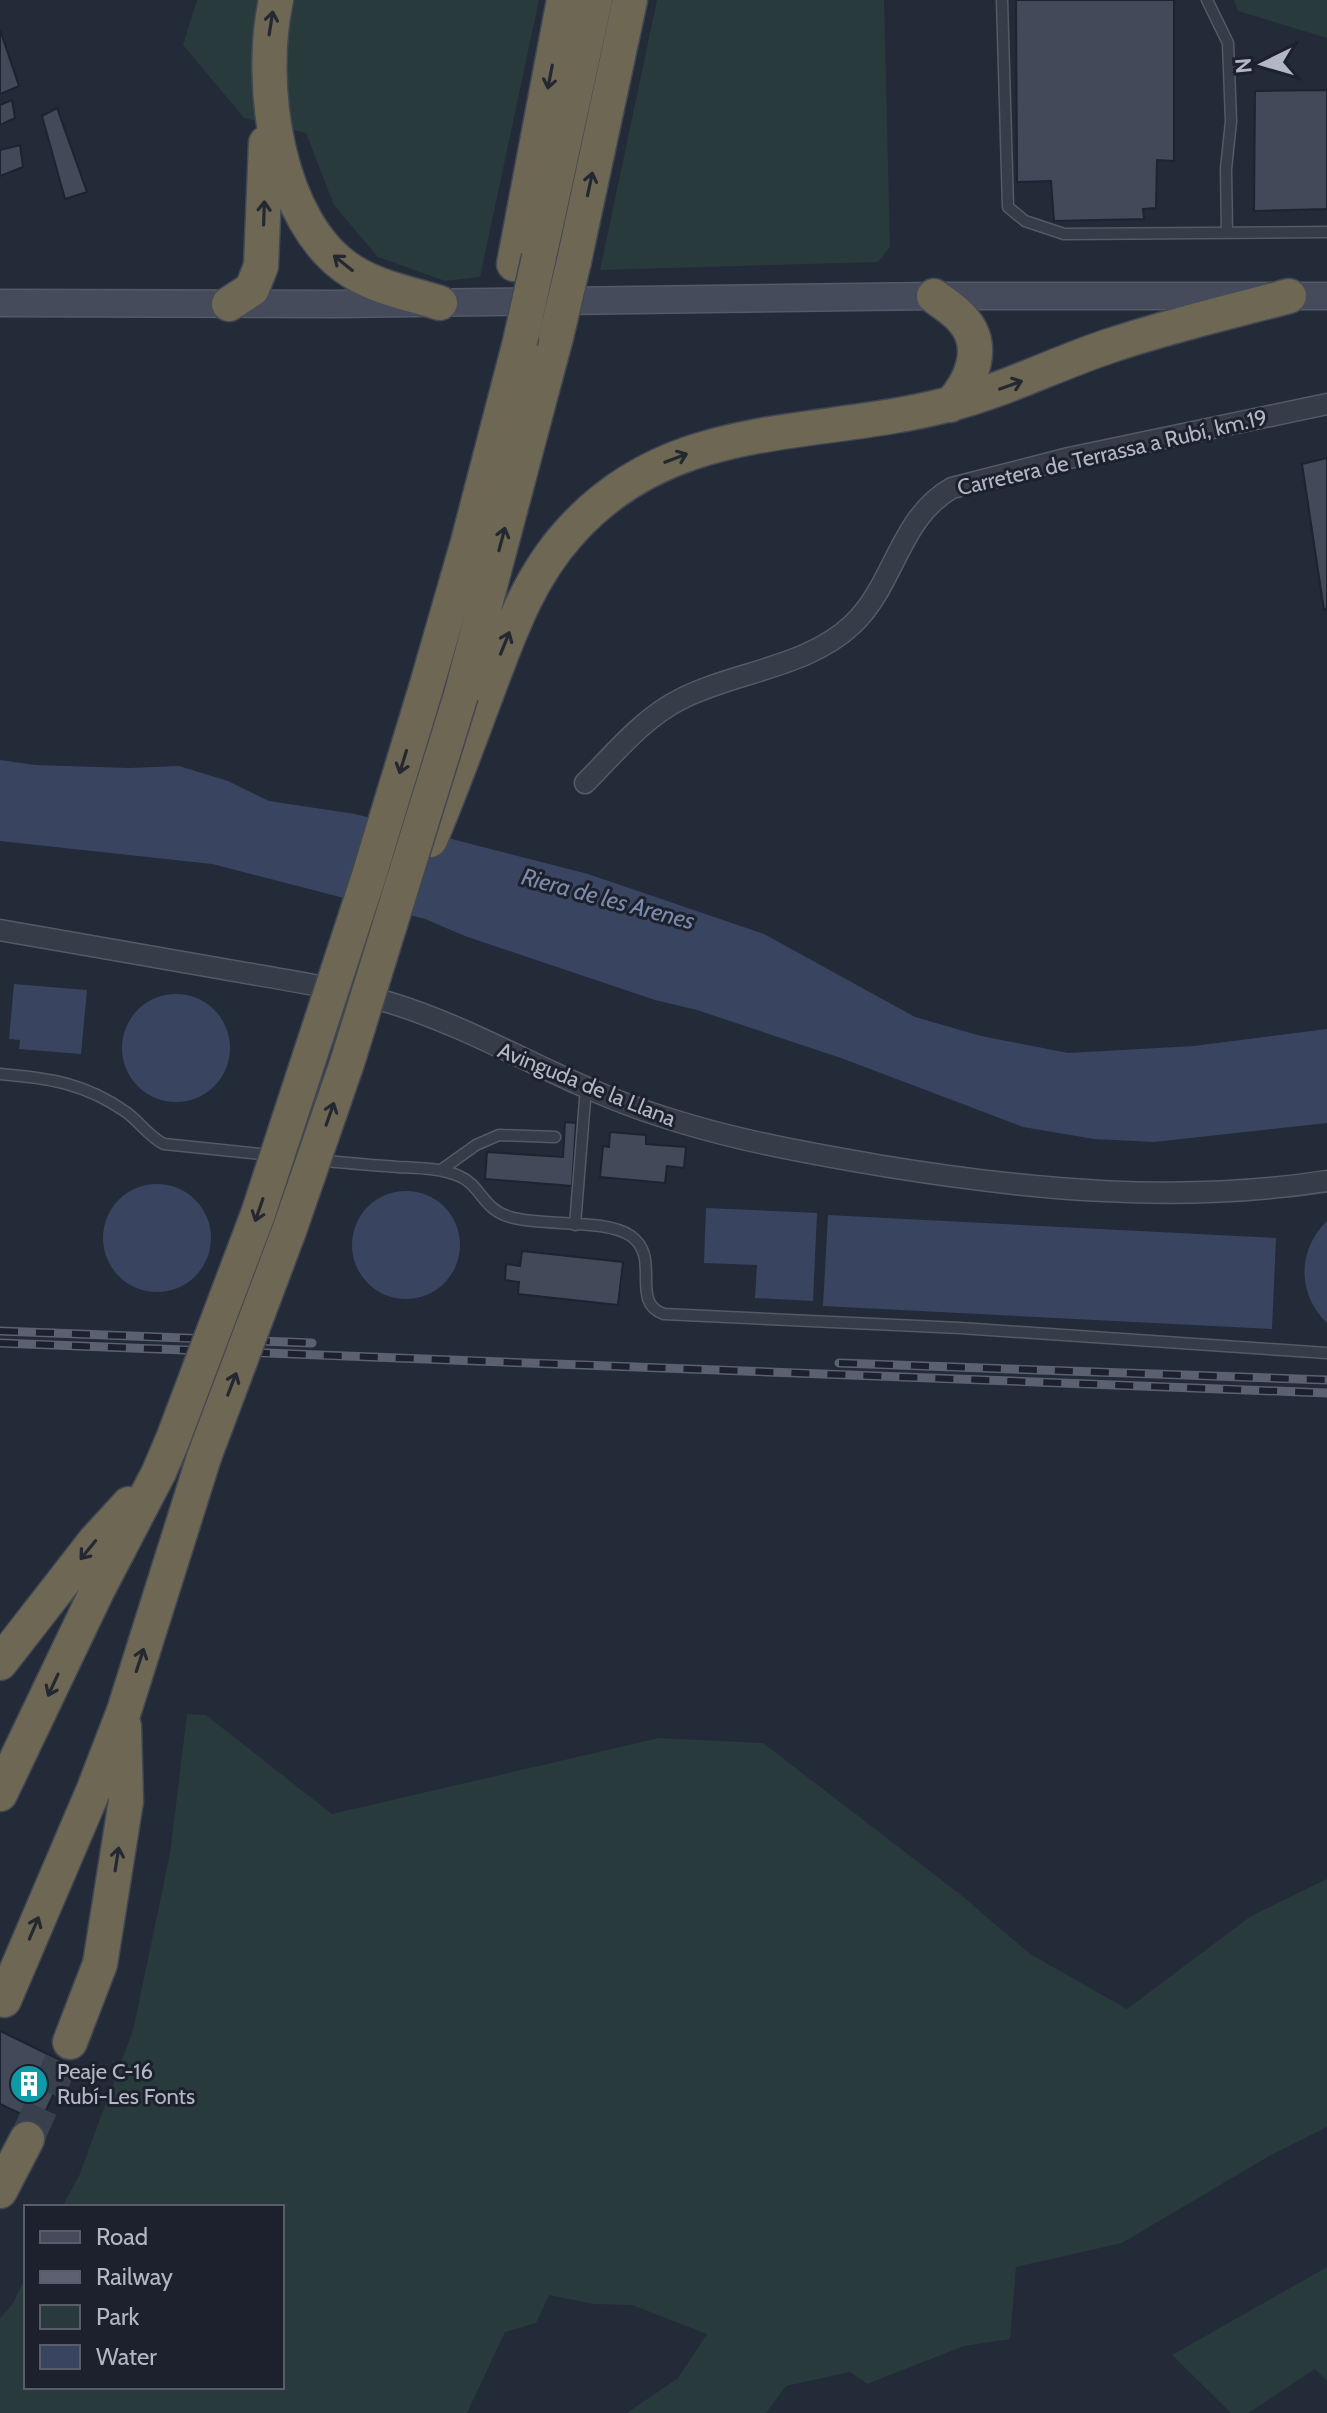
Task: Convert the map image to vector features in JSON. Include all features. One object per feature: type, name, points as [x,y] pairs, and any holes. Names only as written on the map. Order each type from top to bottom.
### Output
[{"type":"highway","points":[[229,304],[252,289],[261,266],[269,38],[276,0]]},
{"type":"highway","points":[[527,260],[564,0]]},
{"type":"highway","points":[[0,1794],[97,1591],[159,1472],[258,1214],[367,882],[468,542],[527,260],[595,0]]},
{"type":"highway","points":[[4,2000],[124,1711],[204,1457],[290,1228],[396,908],[469,706],[574,261],[630,0]]},
{"type":"highway","points":[[268,72],[282,162],[298,203],[318,237],[353,271],[384,286],[440,303]]},
{"type":"highway","points":[[934,296],[964,320],[970,330],[975,352],[972,371],[950,405]]},
{"type":"highway","points":[[469,706],[543,567],[567,535],[587,513],[632,479],[671,459],[752,436],[886,418],[950,405],[1136,337],[1289,296]]},
{"type":"highway","points":[[0,1663],[95,1541],[159,1472]]},
{"type":"highway","points":[[70,2042],[100,1964],[126,1801],[124,1711]]},
{"type":"highway","points":[[0,2191],[27,2139]]},
{"type":"main road","points":[[0,303],[1327,296]]},
{"type":"street","name":"Carretera de Terrassa a Rubí, km.19","points":[[585,783],[655,714],[681,699],[807,654],[840,635],[855,622],[878,592],[919,516],[940,495],[952,488],[1069,458],[1327,404]]},
{"type":"street","name":"Avinguda de la Llana","points":[[0,930],[313,985],[390,1003],[430,1017],[645,1111],[701,1129],[829,1157],[1001,1184],[1086,1191],[1156,1193],[1243,1190],[1327,1181]]},
{"type":"lane","points":[[1002,0],[1008,207],[1025,221],[1064,234],[1327,232]]},
{"type":"lane","points":[[1207,0],[1228,43],[1231,121],[1226,169],[1227,233]]},
{"type":"lane","points":[[0,1074],[77,1085],[113,1103],[164,1144],[289,1157]]},
{"type":"lane","points":[[575,1225],[586,1086]]},
{"type":"lane","points":[[441,1170],[476,1145],[499,1135],[555,1137]]},
{"type":"lane","points":[[304,1159],[441,1170],[468,1180],[488,1207],[498,1213],[526,1221],[627,1233],[636,1239],[645,1255],[647,1301],[653,1310],[664,1314],[960,1328],[1327,1353]]},
{"type":"green space","points":[[197,0],[539,0],[480,277],[445,281],[378,257],[334,205],[306,133],[244,118],[183,45]]},
{"type":"green space","points":[[657,0],[884,0],[890,247],[878,262],[600,270]]},
{"type":"green space","points":[[1234,0],[1327,0],[1327,38],[1238,11]]},
{"type":"green space","points":[[187,1714],[206,1715],[332,1814],[659,1738],[763,1743],[961,1895],[1030,1954],[1127,2009],[1251,1916],[1327,1879],[1327,2127],[1271,2155],[1122,2243],[1016,2267],[1010,2339],[964,2346],[867,2384],[850,2372],[786,2386],[766,2413],[627,2413],[678,2378],[707,2334],[632,2305],[594,2304],[549,2295],[536,2323],[505,2332],[467,2413],[0,2413],[0,2318],[12,2305],[24,2281],[24,2389],[284,2389],[284,2205],[63,2205],[79,2176],[133,2030],[170,1854]]},
{"type":"green space","points":[[1327,2267],[1327,2381],[1315,2369],[1248,2413],[1231,2413],[1172,2355]]},
{"type":"water","name":"Riera de les Arenes","points":[[0,760],[35,765],[179,766],[228,781],[269,801],[355,814],[588,874],[764,934],[915,1017],[981,1036],[1068,1053],[1194,1046],[1327,1029],[1327,1123],[1154,1142],[1094,1139],[1023,1127],[841,1058],[697,1010],[655,1000],[465,936],[425,919],[212,864],[0,841]]},
{"type":"water","points":[[14,984],[87,990],[81,1054],[19,1049],[20,1040],[9,1039]]},
{"type":"water","points":[[176,994],[197,998],[214,1010],[226,1027],[230,1048],[226,1069],[214,1086],[197,1098],[176,1102],[155,1098],[138,1086],[126,1069],[122,1048],[126,1027],[138,1010],[155,998]]},
{"type":"water","points":[[157,1184],[178,1188],[195,1200],[207,1217],[211,1238],[207,1259],[195,1276],[178,1288],[157,1292],[136,1288],[119,1276],[107,1259],[103,1238],[107,1217],[119,1200],[136,1188]]},
{"type":"water","points":[[406,1191],[427,1195],[444,1207],[456,1224],[460,1245],[456,1266],[444,1283],[427,1295],[406,1299],[385,1295],[368,1283],[356,1266],[352,1245],[356,1224],[368,1207],[385,1195]]},
{"type":"water","points":[[706,1208],[817,1213],[813,1301],[755,1298],[757,1265],[704,1263]]},
{"type":"water","points":[[828,1215],[1276,1238],[1272,1329],[823,1306]]},
{"type":"water","points":[[1327,1221],[1327,1323],[1310,1299],[1304,1272],[1310,1245]]},
{"type":"building","points":[[1016,0],[1174,0],[1174,161],[1157,160],[1156,208],[1143,209],[1144,219],[1054,221],[1051,181],[1017,182]]},
{"type":"building","points":[[0,30],[19,86],[0,94]]},
{"type":"building","points":[[1327,90],[1327,209],[1254,211],[1255,91]]},
{"type":"building","points":[[12,100],[15,118],[0,125],[0,105]]},
{"type":"building","points":[[57,108],[87,192],[65,199],[42,116]]},
{"type":"building","points":[[20,145],[23,167],[0,176],[0,150]]},
{"type":"building","points":[[1327,458],[1327,609],[1324,610],[1302,464]]},
{"type":"building","points":[[565,1122],[576,1123],[572,1186],[485,1179],[487,1152],[563,1157]]},
{"type":"building","points":[[610,1132],[646,1135],[646,1144],[686,1147],[684,1168],[667,1166],[665,1183],[600,1177],[603,1146],[609,1147]]},
{"type":"building","points":[[522,1251],[623,1262],[618,1305],[518,1294],[519,1282],[505,1280],[506,1264],[520,1266]]},
{"type":"building","name":"Peaje C-16 Rubí-Les Fonts","points":[[0,2031],[68,2064],[40,2123],[0,2104]]},
{"type":"tunnel","points":[[27,2139],[70,2042]]},
{"type":"railway","points":[[0,1331],[312,1343]]},
{"type":"railway","points":[[0,1343],[1327,1393]]},
{"type":"railway","points":[[839,1363],[1327,1380]]},
{"type":"place","name":"Peaje C-16 Rubí-Les Fonts","points":[[29,2084]]}]
